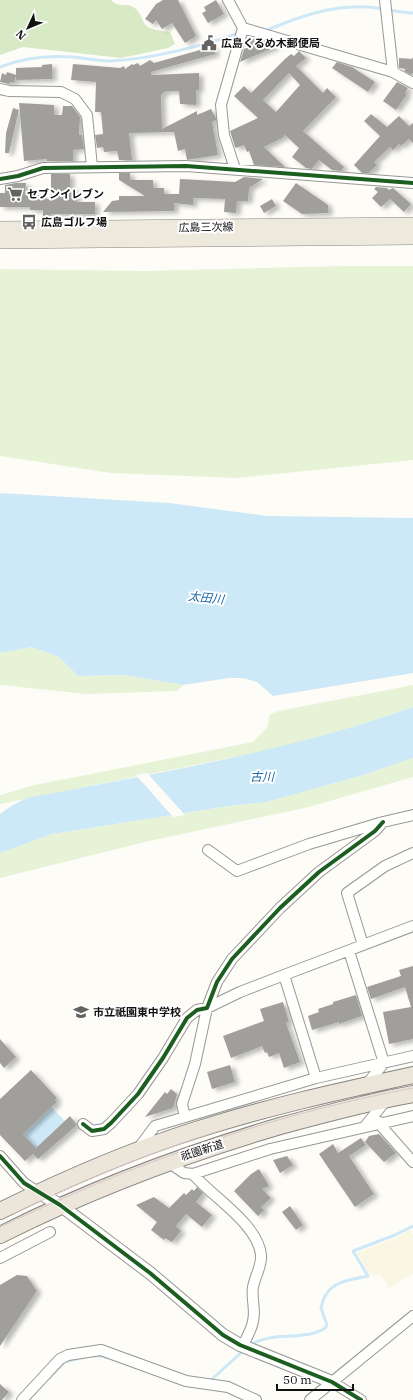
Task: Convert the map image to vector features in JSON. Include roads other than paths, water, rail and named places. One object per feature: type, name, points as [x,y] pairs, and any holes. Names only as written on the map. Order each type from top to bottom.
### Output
[{"type":"highway","name":"祇園新道","points":[[0,1211],[38,1192],[136,1151],[196,1130],[337,1091],[413,1075]]},
{"type":"highway","name":"祇園新道","points":[[0,1235],[60,1205],[168,1162],[241,1138],[341,1109],[387,1098],[413,1094]]},
{"type":"main road","name":"広島三次線","points":[[0,229],[413,225]]},
{"type":"main road","name":"広島三次線","points":[[0,241],[413,237]]},
{"type":"street","points":[[228,0],[243,28],[221,105],[224,135],[235,169]]},
{"type":"street","points":[[385,0],[393,72]]},
{"type":"street","points":[[243,28],[393,72],[413,83]]},
{"type":"street","points":[[0,89],[9,91],[61,92],[75,99],[87,115],[92,167]]},
{"type":"street","points":[[0,179],[18,176],[43,168],[186,166],[413,183]]},
{"type":"street","points":[[208,850],[237,871],[309,844],[383,822],[413,815]]},
{"type":"street","points":[[185,1117],[182,1104],[195,1064],[207,1008],[217,982],[232,959],[280,908],[320,872],[375,831],[383,822]]},
{"type":"street","points":[[363,945],[347,894],[385,866],[413,853]]},
{"type":"street","points":[[83,1124],[92,1131],[104,1129],[111,1124],[138,1094],[163,1058],[187,1018],[197,1010],[207,1008],[240,992],[413,926]]},
{"type":"street","points":[[349,950],[384,1063]]},
{"type":"street","points":[[284,975],[316,1078]]},
{"type":"street","points":[[136,1151],[155,1126],[316,1078],[413,1056]]},
{"type":"street","points":[[366,1085],[384,1063]]},
{"type":"street","points":[[366,1125],[387,1098]]},
{"type":"street","points":[[168,1162],[184,1173],[193,1174],[270,1148],[366,1125],[413,1116]]},
{"type":"street","points":[[380,1122],[382,1128],[413,1162]]},
{"type":"street","points":[[0,1156],[24,1183],[60,1205],[150,1273],[223,1335],[243,1346],[332,1382],[361,1400]]},
{"type":"street","points":[[193,1174],[201,1184],[247,1226],[257,1240],[261,1255],[260,1268],[252,1290],[254,1321],[243,1346]]},
{"type":"street","points":[[0,1258],[50,1232]]},
{"type":"street","points":[[310,1400],[413,1316]]},
{"type":"street","points":[[22,1400],[60,1359],[68,1355],[101,1350],[186,1381],[228,1387],[256,1400]]},
{"type":"water","name":"太田川","points":[[0,493],[169,503],[267,516],[413,518],[413,673],[273,696],[257,682],[243,678],[229,678],[183,685],[125,675],[78,676],[59,657],[32,647],[0,652]]},
{"type":"water","name":"古川","points":[[413,707],[413,758],[360,776],[266,802],[235,805],[52,834],[0,853],[0,814],[11,806],[27,798],[173,770],[270,749],[366,723]]},
{"type":"water","points":[[51,1107],[65,1121],[36,1148],[23,1134]]},
{"type":"waterway","points":[[265,31],[315,13],[341,8],[367,7],[413,13]]},
{"type":"waterway","points":[[0,67],[26,59],[53,56],[101,61],[142,58],[190,48],[236,34]]},
{"type":"waterway","points":[[252,1344],[270,1338],[309,1334],[318,1332],[325,1328],[327,1325],[321,1308],[327,1292],[332,1287],[345,1281],[368,1276],[353,1251],[395,1235],[413,1226]]},
{"type":"waterway","points":[[211,1380],[243,1351]]},
{"type":"waterway","points":[[93,1356],[109,1358]]},
{"type":"waterway","points":[[48,1379],[65,1362],[85,1357]]},
{"type":"tram line","points":[[0,1227],[100,1182],[202,1144],[306,1112],[413,1088]]},
{"type":"tram line","points":[[14,1214],[116,1168],[222,1130]]},
{"type":"place","name":"広島くるめ木郵便局","points":[[209,43]]},
{"type":"place","name":"セブンイレブン","points":[[15,194]]},
{"type":"place","name":"広島ゴルフ場","points":[[29,222]]},
{"type":"place","name":"市立祇園東中学校","points":[[81,1012]]}]
